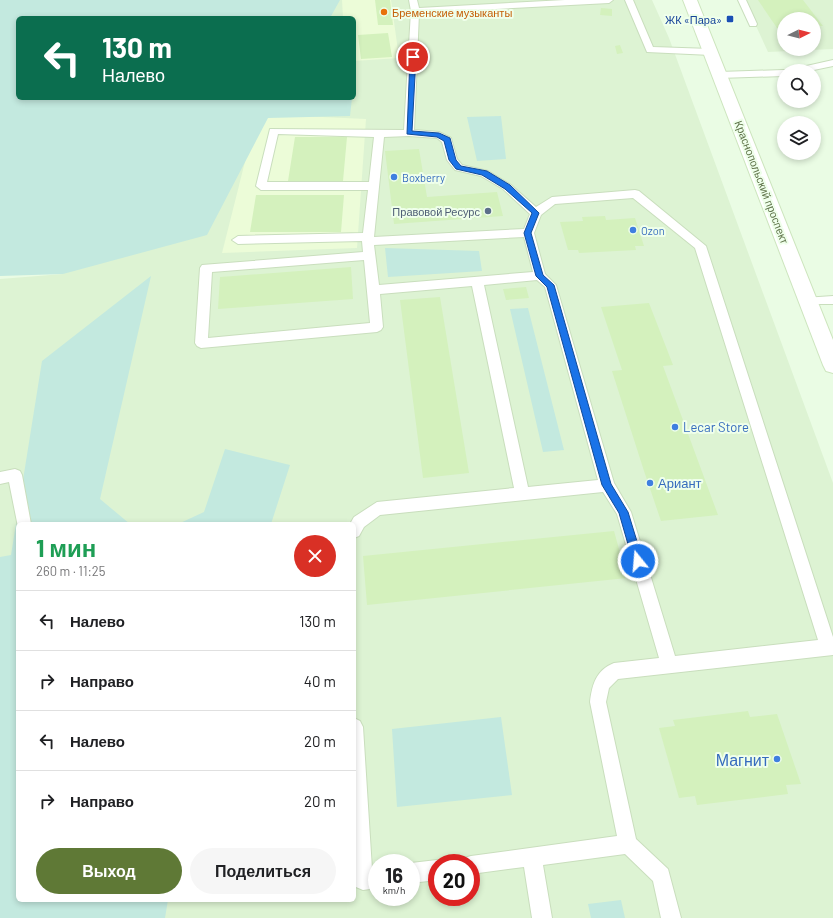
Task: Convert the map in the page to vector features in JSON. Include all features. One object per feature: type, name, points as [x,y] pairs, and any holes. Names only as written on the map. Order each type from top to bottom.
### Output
[{"type":"street","name":"Краснопольский проспект","points":[[690,0],[833,364]]},
{"type":"lane","points":[[409,132],[415,11],[413,0]]},
{"type":"lane","points":[[415,11],[629,0],[650,50],[711,52]]},
{"type":"lane","points":[[742,0],[753,24]]},
{"type":"lane","points":[[821,65],[833,62]]},
{"type":"lane","points":[[719,75],[777,73]]},
{"type":"lane","points":[[374,186],[261,186],[274,131],[379,134],[409,132],[439,135],[447,140],[452,160],[459,168],[484,173],[507,187],[536,213]]},
{"type":"lane","points":[[370,256],[206,268],[202,342],[377,327],[369,239],[379,134]]},
{"type":"lane","points":[[669,664],[624,512],[607,485],[550,285],[540,276],[528,233],[536,213],[552,201],[635,194],[700,246],[831,647],[614,671],[601,684],[598,702],[628,844],[661,876],[671,918]]},
{"type":"lane","points":[[238,240],[369,239],[528,233]]},
{"type":"lane","points":[[373,290],[540,276]]},
{"type":"lane","points":[[477,282],[522,494]]},
{"type":"lane","points":[[808,301],[833,300]]},
{"type":"lane","points":[[0,478],[15,475],[24,522]]},
{"type":"lane","points":[[356,527],[359,522],[377,508],[607,485]]},
{"type":"lane","points":[[356,770],[363,880],[368,879]]},
{"type":"lane","points":[[480,864],[628,844]]},
{"type":"lane","points":[[532,856],[542,918]]},
{"type":"shaded area","points":[[0,0],[340,0],[331,16],[16,16],[16,100],[352,100],[350,116],[268,118],[207,235],[63,274],[0,276]]},
{"type":"shaded area","points":[[315,0],[652,0],[669,38],[833,483],[833,918],[0,918],[16,902],[356,902],[356,522],[16,522],[16,566],[0,569],[0,279],[63,274],[223,100],[356,100],[356,16],[300,16]]},
{"type":"shaded area","points":[[342,0],[391,0],[399,58],[356,61],[356,16],[343,16]]},
{"type":"shaded area","points":[[744,0],[833,0],[833,49],[821,50],[821,12],[777,12],[777,52],[768,52]]},
{"type":"shaded area","points":[[257,114],[366,119],[357,248],[222,253]]},
{"type":"shaded area","points":[[501,116],[506,159],[477,161],[467,117]]},
{"type":"shaded area","points":[[385,248],[479,251],[482,271],[388,277]]},
{"type":"shaded area","points":[[151,276],[100,499],[128,522],[16,522],[42,361]]},
{"type":"shaded area","points":[[528,308],[564,450],[543,452],[510,309]]},
{"type":"shaded area","points":[[225,449],[290,465],[272,522],[182,522],[204,512]]},
{"type":"shaded area","points":[[16,524],[16,902],[168,902],[165,918],[0,918],[0,557],[11,555]]},
{"type":"shaded area","points":[[501,717],[512,795],[397,807],[392,729]]},
{"type":"shaded area","points":[[621,900],[625,918],[591,918],[588,904]]},
{"type":"building","name":"Бременские музыканты","points":[[375,0],[390,0],[393,25],[378,25]]},
{"type":"building","points":[[758,0],[803,0],[812,12],[777,12],[777,28]]},
{"type":"building","points":[[601,8],[612,9],[612,16],[600,15]]},
{"type":"building","points":[[388,33],[392,57],[361,59],[358,35]]},
{"type":"building","points":[[620,45],[623,53],[617,54],[615,46]]},
{"type":"building","points":[[295,137],[347,137],[343,181],[288,181]]},
{"type":"building","points":[[419,149],[427,197],[497,192],[503,216],[394,224],[385,151]]},
{"type":"building","points":[[256,195],[344,195],[341,232],[250,232]]},
{"type":"building","points":[[605,216],[606,220],[635,218],[644,246],[635,246],[636,250],[579,253],[578,250],[568,250],[560,222],[583,221],[582,217]]},
{"type":"building","points":[[351,267],[353,299],[218,309],[220,277]]},
{"type":"building","points":[[526,287],[529,298],[506,300],[503,289]]},
{"type":"building","points":[[440,297],[469,473],[423,478],[400,300]]},
{"type":"building","points":[[649,303],[673,365],[663,366],[718,515],[661,521],[644,471],[612,371],[622,370],[601,307]]},
{"type":"building","points":[[614,531],[627,578],[367,605],[363,556]]},
{"type":"building","points":[[748,711],[750,717],[777,714],[801,784],[786,785],[788,794],[697,805],[695,796],[679,798],[659,728],[675,726],[673,720]]},
{"type":"place","name":"Бременские музыканты","points":[[384,12]]},
{"type":"place","name":"ЖК «Пара»","points":[[730,19]]},
{"type":"place","name":"Boxberry","points":[[394,177]]},
{"type":"place","name":"Правовой Ресурс","points":[[488,211]]},
{"type":"place","name":"Ozon","points":[[633,230]]},
{"type":"place","name":"Lecar Store","points":[[675,427]]},
{"type":"place","name":"Ариант","points":[[650,483]]},
{"type":"place","name":"Магнит","points":[[777,759]]},
{"type":"route","points":[[413,57],[409,132],[439,135],[447,140],[452,160],[459,168],[484,173],[507,187],[536,213],[528,233],[540,276],[550,285],[607,485],[624,512],[638,561]]}]
